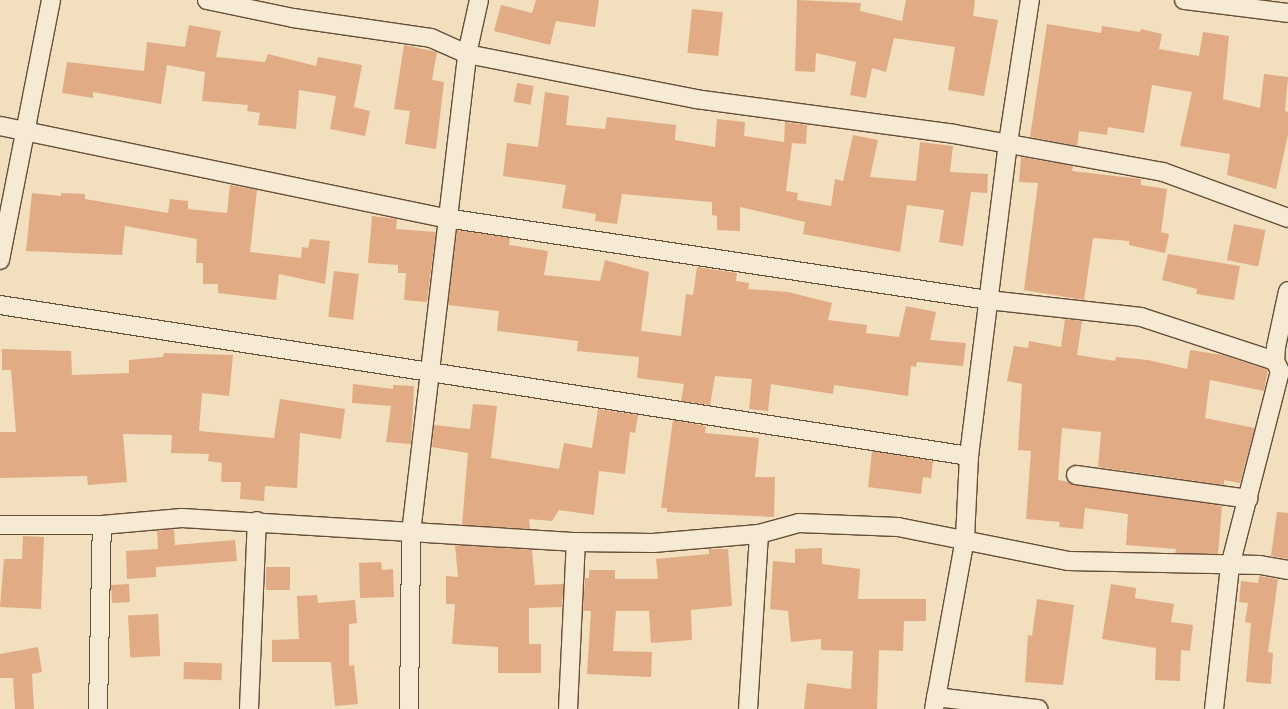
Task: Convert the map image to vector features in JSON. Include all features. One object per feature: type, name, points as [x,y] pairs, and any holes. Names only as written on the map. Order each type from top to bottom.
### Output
[{"type":"street","points":[[0,260],[51,0]]},
{"type":"street","points":[[207,0],[292,18],[431,38],[467,54],[696,99],[1008,142],[1163,172],[1288,218]]},
{"type":"street","points":[[409,709],[411,533],[446,218],[467,54],[479,0]]},
{"type":"street","points":[[1030,0],[1008,142],[988,300],[969,456],[964,538],[935,703],[1038,709]]},
{"type":"street","points":[[1184,0],[1288,13]]},
{"type":"street","points":[[0,126],[446,218],[988,300],[1141,317],[1281,368]]},
{"type":"street","points":[[1214,709],[1230,566],[1281,368],[1288,291]]},
{"type":"street","points":[[0,305],[428,375],[969,456]]},
{"type":"street","points":[[1076,475],[1248,499]]},
{"type":"street","points":[[0,525],[102,525],[182,518],[257,521],[411,533],[576,542],[653,543],[759,534],[800,523],[898,526],[964,538],[1068,561],[1230,566],[1260,565],[1288,570]]},
{"type":"street","points":[[249,709],[257,521]]},
{"type":"street","points":[[98,709],[102,525]]},
{"type":"street","points":[[748,709],[759,534]]},
{"type":"street","points":[[568,709],[576,542]]},
{"type":"building","points":[[536,0],[599,0],[595,27],[556,21],[550,45],[494,31],[501,5],[532,13]]},
{"type":"building","points":[[797,0],[861,3],[860,11],[902,21],[906,0],[975,0],[973,16],[998,20],[984,96],[948,90],[955,47],[894,38],[886,72],[872,68],[866,98],[850,95],[856,62],[816,53],[815,72],[795,71]]},
{"type":"building","points":[[692,9],[723,12],[718,56],[687,53]]},
{"type":"building","points":[[1047,24],[1101,33],[1102,26],[1140,32],[1141,29],[1162,34],[1159,49],[1199,56],[1203,32],[1229,36],[1223,99],[1260,108],[1264,74],[1288,77],[1285,111],[1288,112],[1288,135],[1276,189],[1227,175],[1230,154],[1180,146],[1192,92],[1152,85],[1144,133],[1108,127],[1107,135],[1079,131],[1077,146],[1030,137]]},
{"type":"building","points":[[189,25],[221,31],[216,57],[265,62],[268,54],[316,66],[318,57],[362,65],[354,107],[370,111],[365,136],[330,129],[336,96],[299,90],[296,129],[258,125],[260,113],[247,111],[248,105],[202,101],[205,72],[167,65],[161,104],[93,92],[93,98],[62,93],[67,62],[144,71],[147,42],[185,47]]},
{"type":"building","points":[[404,45],[437,52],[432,80],[444,82],[436,149],[405,144],[410,111],[394,109]]},
{"type":"building","points":[[517,83],[534,86],[530,105],[514,102]]},
{"type":"building","points":[[545,92],[569,96],[566,125],[605,129],[607,117],[676,125],[675,140],[715,147],[717,119],[745,122],[744,136],[784,142],[785,122],[807,125],[806,144],[792,143],[786,191],[798,193],[797,200],[831,206],[835,179],[843,181],[853,135],[878,140],[870,177],[916,181],[920,142],[953,146],[950,172],[988,174],[987,193],[971,192],[963,246],[939,242],[944,210],[907,205],[900,252],[803,234],[805,222],[740,207],[740,231],[717,230],[717,216],[712,215],[712,202],[622,194],[617,224],[595,221],[596,214],[562,208],[566,185],[503,176],[507,143],[538,147]]},
{"type":"building","points":[[1021,157],[1073,166],[1072,171],[1141,179],[1141,185],[1167,189],[1161,232],[1169,234],[1165,253],[1129,245],[1129,241],[1093,238],[1084,300],[1024,290],[1038,183],[1019,182]]},
{"type":"building","points":[[230,185],[257,190],[250,252],[301,258],[302,247],[308,248],[310,239],[330,241],[325,284],[279,274],[276,300],[218,293],[218,284],[203,284],[203,263],[196,263],[197,239],[125,226],[122,255],[26,251],[32,193],[61,196],[61,193],[85,194],[85,199],[168,213],[170,199],[188,201],[188,209],[227,213]]},
{"type":"building","points":[[372,216],[397,219],[396,229],[436,232],[427,302],[404,300],[406,273],[398,273],[398,265],[368,263]]},
{"type":"building","points":[[1234,224],[1265,230],[1258,266],[1227,260]]},
{"type":"building","points":[[457,230],[510,238],[509,245],[548,251],[544,275],[600,281],[605,260],[649,272],[641,331],[681,336],[686,294],[693,295],[697,267],[737,273],[736,281],[749,283],[748,289],[788,292],[832,303],[828,320],[867,325],[866,333],[899,337],[906,306],[936,312],[930,340],[966,343],[963,366],[917,362],[916,367],[911,366],[908,396],[834,385],[833,394],[771,384],[768,411],[749,409],[752,379],[715,376],[710,405],[681,401],[684,384],[637,378],[639,357],[577,351],[578,341],[497,331],[499,311],[448,305]]},
{"type":"building","points":[[1168,254],[1240,266],[1234,300],[1196,294],[1197,289],[1162,280]]},
{"type":"building","points":[[334,271],[359,274],[353,320],[328,317]]},
{"type":"building","points":[[1065,319],[1082,321],[1077,355],[1115,361],[1116,357],[1148,360],[1187,369],[1190,350],[1223,355],[1268,370],[1264,391],[1210,380],[1205,418],[1255,428],[1240,483],[1224,480],[1224,485],[1098,467],[1101,432],[1062,428],[1058,480],[1222,506],[1218,554],[1175,553],[1176,549],[1126,545],[1128,514],[1085,508],[1083,529],[1059,527],[1060,522],[1026,519],[1031,451],[1018,450],[1022,384],[1007,381],[1014,346],[1028,348],[1029,341],[1061,347]]},
{"type":"building","points":[[2,349],[71,351],[72,375],[129,373],[129,360],[163,357],[164,353],[233,355],[229,396],[202,393],[199,431],[274,438],[280,399],[345,409],[341,439],[300,433],[297,488],[265,486],[264,501],[240,499],[241,482],[221,482],[222,463],[208,461],[209,454],[171,453],[172,435],[123,434],[127,482],[88,485],[87,476],[0,478],[0,432],[16,432],[11,370],[2,370]]},
{"type":"building","points":[[353,384],[393,389],[393,385],[414,386],[411,444],[386,442],[391,406],[352,403]]},
{"type":"building","points":[[473,404],[497,406],[491,458],[559,469],[564,443],[592,448],[598,409],[638,415],[635,433],[630,432],[625,474],[599,471],[594,515],[559,510],[552,521],[529,519],[530,529],[462,525],[468,453],[432,447],[434,425],[470,429]]},
{"type":"building","points":[[673,420],[706,426],[705,433],[759,438],[755,477],[775,477],[774,517],[667,512],[667,508],[661,508]]},
{"type":"building","points":[[872,451],[933,461],[931,478],[923,477],[921,494],[868,487]]},
{"type":"building","points":[[1277,512],[1288,513],[1288,559],[1271,556]]},
{"type":"building","points":[[174,529],[175,545],[235,540],[237,561],[156,567],[156,577],[127,579],[126,551],[158,549],[157,531]]},
{"type":"building","points":[[23,536],[44,537],[41,609],[0,607],[4,559],[22,559]]},
{"type":"building","points":[[455,545],[532,550],[535,585],[564,584],[562,607],[529,608],[529,644],[541,644],[541,673],[498,673],[498,647],[452,644],[455,604],[446,604],[446,576],[458,577]]},
{"type":"building","points":[[822,548],[822,564],[860,569],[858,599],[926,599],[926,621],[904,621],[903,651],[879,650],[877,709],[804,709],[807,683],[851,689],[853,651],[821,650],[821,639],[791,642],[788,611],[770,609],[773,561],[795,563],[795,549]]},
{"type":"building","points":[[709,549],[728,549],[732,606],[691,610],[692,640],[651,643],[649,611],[616,611],[613,651],[652,652],[651,677],[587,674],[591,611],[583,611],[585,578],[589,578],[589,570],[615,570],[615,579],[658,579],[656,559],[709,554]]},
{"type":"building","points":[[381,562],[382,570],[393,569],[394,597],[360,598],[359,563]]},
{"type":"building","points":[[266,567],[290,567],[290,590],[266,590]]},
{"type":"building","points":[[1259,576],[1278,579],[1268,652],[1273,653],[1271,684],[1246,682],[1251,623],[1245,622],[1248,603],[1239,602],[1241,581],[1258,583]]},
{"type":"building","points":[[129,584],[130,602],[112,603],[111,585]]},
{"type":"building","points":[[1111,584],[1136,588],[1135,598],[1174,604],[1171,622],[1193,625],[1190,651],[1181,650],[1180,681],[1155,680],[1156,648],[1102,639]]},
{"type":"building","points":[[317,595],[318,603],[355,600],[357,623],[349,624],[349,666],[354,665],[358,704],[335,706],[331,662],[272,662],[272,640],[299,639],[297,596]]},
{"type":"building","points":[[1037,599],[1074,605],[1063,685],[1025,682],[1028,635],[1032,636]]},
{"type":"building","points":[[158,614],[160,656],[130,658],[128,616]]},
{"type":"building","points":[[38,647],[42,672],[32,674],[34,709],[15,709],[13,678],[0,678],[0,654]]},
{"type":"building","points":[[184,662],[222,663],[221,680],[183,679]]}]
